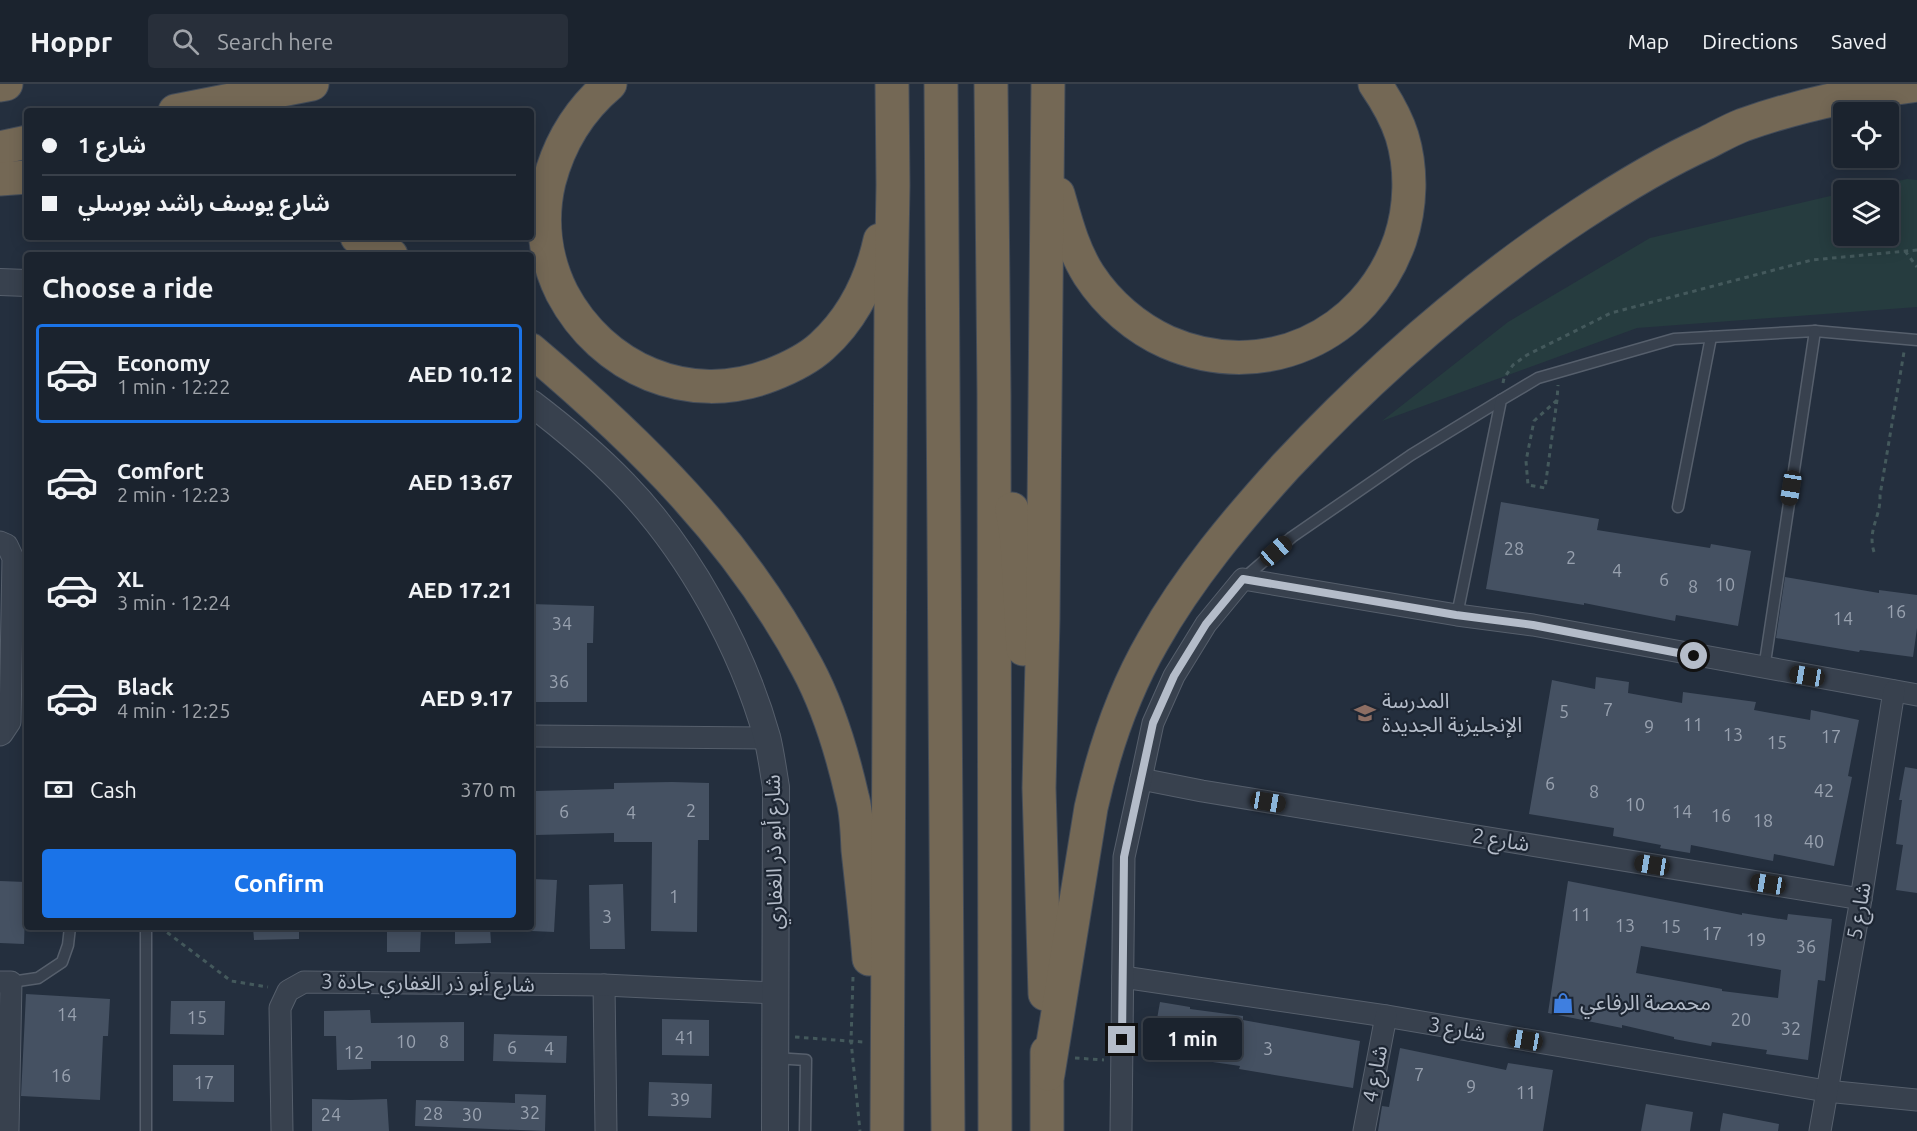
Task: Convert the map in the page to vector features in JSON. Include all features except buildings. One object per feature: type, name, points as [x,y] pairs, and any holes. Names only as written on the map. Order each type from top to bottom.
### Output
[{"type":"highway","points":[[0,85],[6,84]]},
{"type":"highway","points":[[190,108],[312,84]]},
{"type":"highway","points":[[610,84],[580,114],[558,154],[546,192],[544,233],[554,274],[576,316],[608,350],[651,375],[694,385],[722,387],[736,385],[784,370],[820,347],[843,323],[866,285],[876,257],[893,185]]},
{"type":"highway","points":[[1049,159],[1068,229],[1080,259],[1100,290],[1120,311],[1147,332],[1201,354],[1241,358],[1277,354],[1321,336],[1348,317],[1374,290],[1396,251],[1407,211],[1408,167],[1396,122],[1375,84]]},
{"type":"highway","points":[[1047,1131],[1090,808],[1100,768],[1115,720],[1153,640],[1230,530],[1309,441],[1411,343],[1462,299],[1550,235],[1633,180],[1692,149],[1751,123],[1835,98],[1917,85]]},
{"type":"highway","points":[[886,1131],[892,87]]},
{"type":"highway","points":[[941,88],[948,1131]]},
{"type":"highway","points":[[991,92],[994,394],[995,1131]]},
{"type":"highway","points":[[1048,92],[1043,630],[1039,788],[1057,1066]]},
{"type":"highway","points":[[0,148],[24,143]]},
{"type":"highway","points":[[0,179],[24,177]]},
{"type":"highway","points":[[362,240],[384,252]]},
{"type":"highway","points":[[534,353],[639,447],[692,502],[736,554],[772,606],[808,669],[832,724],[853,798],[886,1131]]},
{"type":"highway","points":[[994,394],[1017,541],[1027,716],[1039,788]]},
{"type":"street","points":[[0,282],[24,283]]},
{"type":"street","name":"شارع أبو ذر الغفاري","points":[[534,405],[572,434],[625,485],[672,542],[711,603],[743,669],[767,738],[776,787],[775,1131]]},
{"type":"street","points":[[0,542],[7,545],[13,558],[10,722],[0,735]]},
{"type":"street","points":[[1120,1131],[1124,857],[1153,723],[1174,676],[1206,624],[1243,579],[1456,615],[1533,625],[1764,669],[1917,695]]},
{"type":"street","name":"شارع 5","points":[[1820,1131],[1861,899],[1894,691]]},
{"type":"street","points":[[534,736],[767,738]]},
{"type":"street","name":"شارع 2","points":[[1141,779],[1861,899]]},
{"type":"street","name":"شارع 3","points":[[1123,977],[1386,1017],[1826,1091],[1917,1100]]},
{"type":"street","points":[[5,982],[8,1131]]},
{"type":"street","name":"شارع أبو ذر الغفاري جادة 3","points":[[288,991],[304,982],[604,985],[776,993]]},
{"type":"street","points":[[604,985],[606,1131]]},
{"type":"street","points":[[282,1131],[280,1008],[288,991]]},
{"type":"street","name":"شارع 4","points":[[1364,1131],[1386,1017]]},
{"type":"lane","points":[[1243,579],[1301,531],[1411,455],[1538,378],[1674,339],[1815,331],[1912,339]]},
{"type":"lane","points":[[1764,669],[1815,331]]},
{"type":"lane","points":[[1678,507],[1711,337]]},
{"type":"lane","points":[[1456,615],[1501,400]]},
{"type":"lane","points":[[5,982],[38,978],[62,962],[68,945],[70,930]]},
{"type":"lane","points":[[146,930],[146,1131]]},
{"type":"lane","points":[[775,1047],[806,1060],[805,1131]]},
{"type":"path","points":[[1501,400],[1504,378],[1514,365],[1527,355],[1611,313],[1812,260],[1917,250]]},
{"type":"path","points":[[1905,251],[1917,267]]},
{"type":"path","points":[[1874,552],[1871,535],[1880,509],[1912,339]]},
{"type":"path","points":[[1557,400],[1533,421],[1526,461],[1528,485],[1545,488],[1557,400],[1560,372]]},
{"type":"path","points":[[164,930],[231,981],[288,991]]},
{"type":"path","points":[[775,1047],[851,1041],[860,1131]]},
{"type":"path","points":[[1057,1066],[1121,1062]]},
{"type":"green space","points":[[1917,180],[1917,307],[1637,328],[1382,421],[1508,322],[1650,238],[1833,195],[1833,246],[1899,246],[1899,181]]},
{"type":"place","name":"المدرسة الإنجليزية الجديدة","points":[[1365,713]]},
{"type":"place","name":"محمصة الرفاعي","points":[[1563,1003]]},
{"type":"route","points":[[1122,1040],[1124,857],[1153,723],[1174,676],[1206,624],[1243,579],[1456,615],[1533,625],[1694,656]]}]
